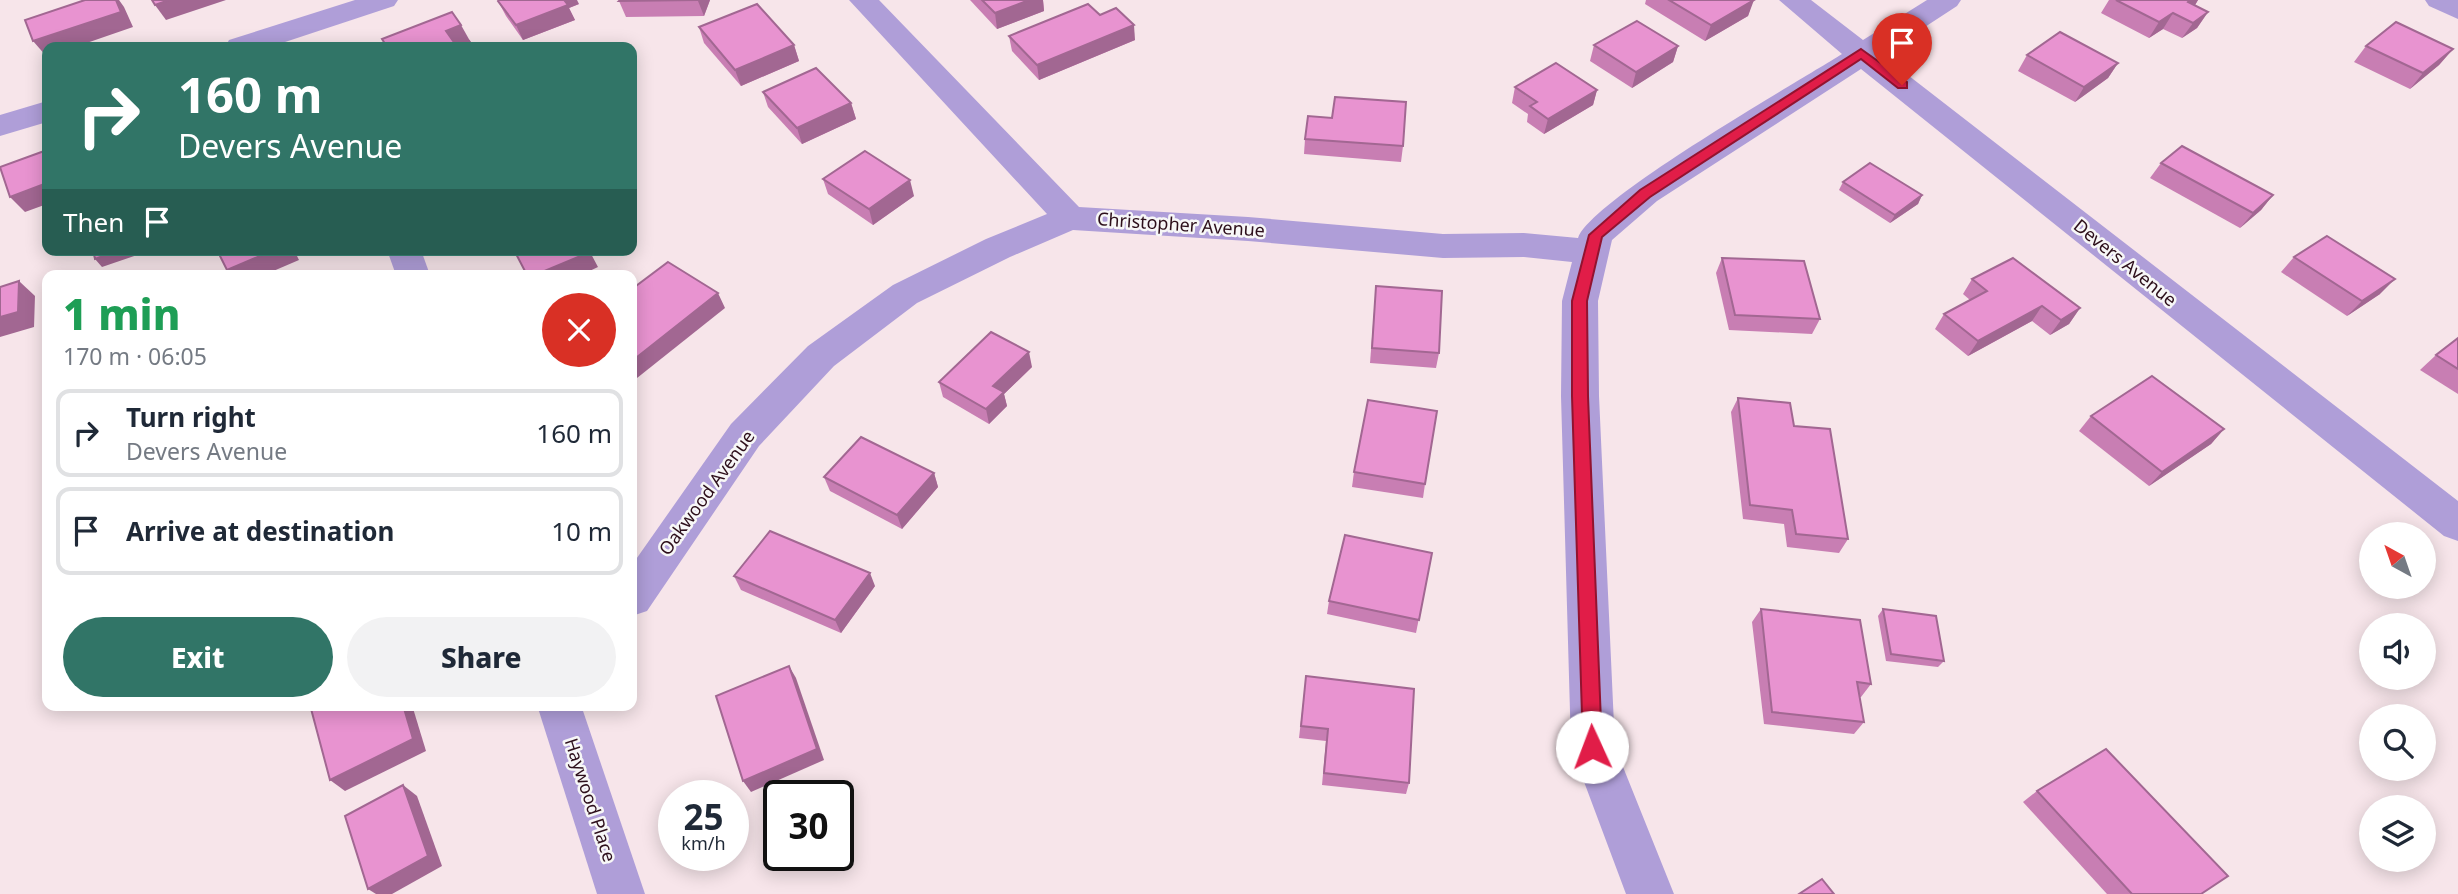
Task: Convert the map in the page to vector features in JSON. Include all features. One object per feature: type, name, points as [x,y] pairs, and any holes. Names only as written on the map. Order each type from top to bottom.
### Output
[{"type":"street","points":[[255,42],[384,0]]},
{"type":"street","points":[[863,0],[1070,218]]},
{"type":"street","name":"Devers Avenue","points":[[1793,0],[2458,524]]},
{"type":"street","points":[[1650,894],[1592,747],[1580,301],[1596,235],[1645,193],[1947,0]]},
{"type":"street","points":[[2439,0],[2458,10]]},
{"type":"street","points":[[0,126],[42,113]]},
{"type":"street","name":"Christopher Avenue","points":[[1070,218],[1248,229],[1443,246],[1524,245],[1591,252]]},
{"type":"street","name":"Oakwood Avenue","points":[[637,591],[745,435],[821,356],[905,294],[998,248],[1070,218]]},
{"type":"street","name":"Haywood Place","points":[[561,711],[621,894]]},
{"type":"street","points":[[580,769],[584,711]]},
{"type":"building","points":[[85,0],[116,0],[121,12],[33,41],[25,20]]},
{"type":"building","points":[[152,0],[169,0],[155,5]]},
{"type":"building","points":[[499,0],[564,0],[568,5],[516,25]]},
{"type":"building","points":[[620,0],[698,0],[619,1]]},
{"type":"building","points":[[982,0],[1029,0],[995,13]]},
{"type":"building","points":[[1669,0],[1754,0],[1711,25]]},
{"type":"building","points":[[2116,0],[2190,0],[2188,2],[2208,12],[2193,23],[2173,13],[2159,22]]},
{"type":"building","points":[[757,4],[794,45],[735,70],[699,27]]},
{"type":"building","points":[[1088,4],[1100,15],[1116,8],[1134,25],[1037,65],[1009,36]]},
{"type":"building","points":[[452,12],[461,25],[446,31],[454,42],[384,42],[382,39]]},
{"type":"building","points":[[1637,21],[1678,46],[1636,72],[1594,45]]},
{"type":"building","points":[[2396,22],[2453,49],[2423,73],[2366,46]]},
{"type":"building","points":[[2060,32],[2118,63],[2084,87],[2027,55]]},
{"type":"building","points":[[1556,63],[1597,90],[1548,119],[1530,106],[1537,102],[1515,87]]},
{"type":"building","points":[[816,68],[851,103],[797,128],[763,92]]},
{"type":"building","points":[[1335,97],[1406,102],[1403,146],[1305,139],[1308,116],[1332,118]]},
{"type":"building","points":[[2182,146],[2273,195],[2253,213],[2161,163]]},
{"type":"building","points":[[865,151],[910,180],[869,209],[823,179]]},
{"type":"building","points":[[42,152],[42,185],[10,197],[0,167]]},
{"type":"building","points":[[1870,163],[1922,195],[1895,215],[1843,182]]},
{"type":"building","points":[[2327,236],[2395,279],[2362,301],[2294,257]]},
{"type":"building","points":[[220,256],[260,256],[227,270]]},
{"type":"building","points":[[517,256],[580,256],[547,270],[524,270]]},
{"type":"building","points":[[1722,258],[1804,261],[1820,319],[1735,315]]},
{"type":"building","points":[[2013,258],[2080,308],[2061,320],[2042,306],[1978,341],[1944,314],[1987,291],[1972,279]]},
{"type":"building","points":[[668,262],[718,293],[637,357],[637,285]]},
{"type":"building","points":[[19,281],[18,312],[0,317],[0,287]]},
{"type":"building","points":[[1376,286],[1442,291],[1439,353],[1372,348]]},
{"type":"building","points":[[991,332],[1029,352],[993,386],[1004,392],[986,409],[939,382]]},
{"type":"building","points":[[2458,338],[2458,369],[2436,355]]},
{"type":"building","points":[[2152,376],[2224,429],[2162,472],[2091,416]]},
{"type":"building","points":[[1738,398],[1790,403],[1794,426],[1830,429],[1848,539],[1796,534],[1792,510],[1750,505]]},
{"type":"building","points":[[1368,400],[1437,411],[1425,484],[1354,472]]},
{"type":"building","points":[[861,437],[934,473],[897,515],[824,477]]},
{"type":"building","points":[[770,531],[870,573],[835,620],[734,576]]},
{"type":"building","points":[[1345,535],[1432,553],[1419,620],[1329,601]]},
{"type":"building","points":[[1761,609],[1860,620],[1871,684],[1857,682],[1864,722],[1772,712]]},
{"type":"building","points":[[1883,609],[1936,616],[1944,661],[1891,654]]},
{"type":"building","points":[[789,666],[817,749],[743,780],[716,696]]},
{"type":"building","points":[[1306,676],[1414,689],[1409,783],[1324,773],[1328,729],[1301,726]]},
{"type":"building","points":[[312,711],[405,711],[413,739],[330,780]]},
{"type":"building","points":[[2106,749],[2228,876],[2201,894],[2132,894],[2037,791]]},
{"type":"building","points":[[403,785],[428,856],[368,889],[345,816]]},
{"type":"building","points":[[1822,879],[1834,894],[1799,894]]},
{"type":"route","points":[[1592,747],[1580,396],[1580,301],[1596,235],[1645,193],[1861,53],[1902,85]]}]
